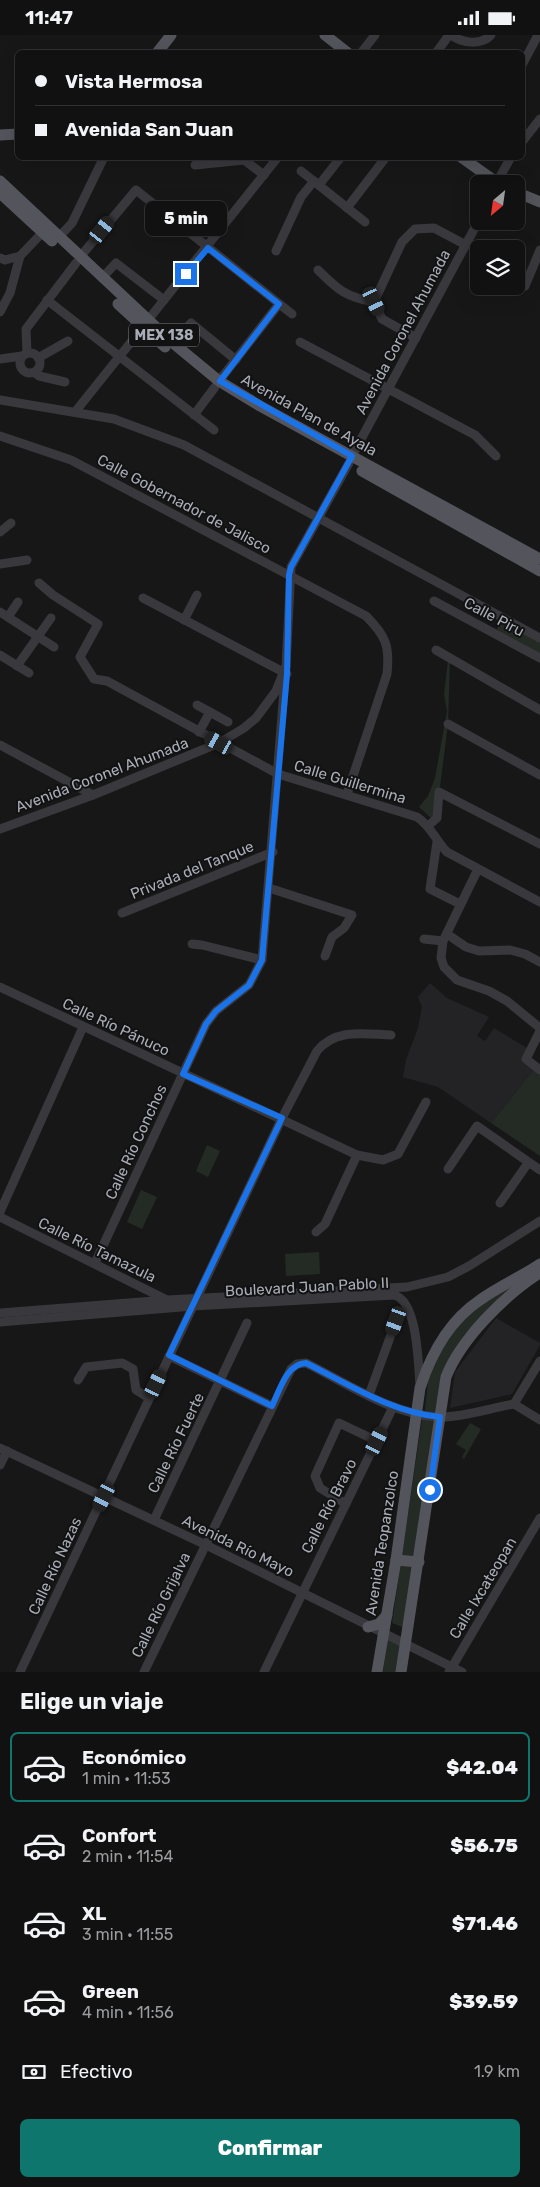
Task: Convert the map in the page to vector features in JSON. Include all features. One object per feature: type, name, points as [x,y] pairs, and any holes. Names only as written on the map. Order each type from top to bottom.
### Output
[{"type":"main road","points":[[159,50],[171,35]]},
{"type":"main road","points":[[325,35],[344,50]]},
{"type":"main road","points":[[0,135],[15,134]]},
{"type":"main road","points":[[465,160],[486,175]]},
{"type":"main road","name":"Avenida Plan de Ayala","points":[[0,181],[59,237],[78,260],[145,323],[217,384],[350,459],[540,571]]},
{"type":"main road","name":"Avenida Plan de Ayala","points":[[0,193],[42,232],[102,279],[145,323],[173,343],[217,384]]},
{"type":"main road","points":[[525,196],[540,202]]},
{"type":"main road","name":"Avenida Plan de Ayala","points":[[350,459],[540,559]]},
{"type":"main road","name":"Avenida Teopanzolco","points":[[378,1672],[420,1388],[435,1350],[452,1326],[479,1300],[540,1264]]},
{"type":"main road","points":[[401,1672],[446,1377],[458,1351],[508,1297],[521,1285],[540,1273]]},
{"type":"main road","points":[[396,1560],[419,1562]]},
{"type":"main road","points":[[368,1627],[380,1624],[387,1615]]},
{"type":"street","points":[[364,50],[375,35]]},
{"type":"street","points":[[439,50],[452,37],[484,41],[491,35]]},
{"type":"street","points":[[525,59],[538,35]]},
{"type":"street","points":[[525,138],[540,119]]},
{"type":"street","points":[[59,237],[72,223],[103,160]]},
{"type":"street","points":[[195,165],[244,160],[264,175]]},
{"type":"street","points":[[75,412],[145,323],[208,248],[276,160]]},
{"type":"street","points":[[276,251],[301,197],[338,160]]},
{"type":"street","points":[[347,208],[384,160]]},
{"type":"street","points":[[501,175],[509,160]]},
{"type":"street","points":[[301,171],[365,222]]},
{"type":"street","points":[[65,382],[39,376],[34,372],[26,372],[21,367],[25,354],[26,329],[78,260],[136,189],[292,314]]},
{"type":"street","points":[[416,338],[382,319],[374,301],[402,242],[415,229],[434,228],[466,245]]},
{"type":"street","name":"Avenida Coronel Ahumada","points":[[0,829],[93,795],[219,743],[244,728],[267,705],[285,671],[289,575],[291,567],[320,518],[474,230]]},
{"type":"street","points":[[0,312],[10,293],[20,256],[42,232]]},
{"type":"street","points":[[525,287],[540,250]]},
{"type":"street","points":[[2,260],[20,256]]},
{"type":"street","points":[[102,279],[116,263],[164,300]]},
{"type":"street","points":[[318,270],[336,288],[352,297],[374,301]]},
{"type":"street","points":[[47,300],[214,430]]},
{"type":"street","points":[[194,415],[279,304]]},
{"type":"street","points":[[173,343],[191,323],[236,360]]},
{"type":"street","points":[[38,358],[68,341]]},
{"type":"street","points":[[300,343],[474,435],[496,456]]},
{"type":"street","points":[[0,359],[32,353],[38,358],[39,365],[34,372]]},
{"type":"street","points":[[0,400],[114,419],[184,445],[540,638]]},
{"type":"street","name":"Calle Gobernador de Jalisco","points":[[0,436],[71,460],[366,616],[380,629],[386,642],[389,657],[386,675],[347,794]]},
{"type":"street","points":[[0,532],[11,523]]},
{"type":"street","points":[[0,564],[27,560]]},
{"type":"street","name":"Calle Guillermina","points":[[39,583],[53,595],[98,624],[80,657],[94,679],[107,681],[278,774],[417,817],[428,826]]},
{"type":"street","points":[[184,620],[197,595]]},
{"type":"street","points":[[142,598],[285,671]]},
{"type":"street","name":"Calle Piru","points":[[434,601],[540,657]]},
{"type":"street","points":[[8,617],[18,602]]},
{"type":"street","points":[[0,611],[54,647]]},
{"type":"street","points":[[17,666],[51,618]]},
{"type":"street","points":[[436,650],[540,709]]},
{"type":"street","points":[[1,657],[29,673]]},
{"type":"street","name":"Calle Río Conchos","points":[[95,1263],[206,1024],[216,1011],[249,985],[262,960],[273,852],[284,712],[285,671]]},
{"type":"street","points":[[197,705],[228,721]]},
{"type":"street","points":[[267,705],[279,707],[284,712]]},
{"type":"street","points":[[199,732],[210,712]]},
{"type":"street","points":[[448,724],[540,775]]},
{"type":"street","points":[[0,745],[93,795]]},
{"type":"street","points":[[540,844],[439,792],[437,818],[428,826],[437,842],[447,853],[540,902]]},
{"type":"street","points":[[437,842],[430,889],[460,905]]},
{"type":"street","name":"Privada del Tanque","points":[[122,913],[273,852]]},
{"type":"street","points":[[478,869],[445,938],[441,958],[444,967],[457,980],[489,991],[507,1001],[540,1029],[526,1059],[540,1070]]},
{"type":"street","points":[[269,888],[352,915],[344,928],[332,937],[325,956]]},
{"type":"street","points":[[424,939],[445,938],[478,951],[510,950],[525,953],[540,962]]},
{"type":"street","points":[[192,944],[262,960]]},
{"type":"street","name":"Calle Río Pánuco","points":[[0,987],[183,1074],[282,1118],[357,1155],[384,1160],[398,1154],[426,1102]]},
{"type":"street","points":[[0,1212],[83,1027]]},
{"type":"street","name":"Calle Río Nazas","points":[[20,1672],[282,1118],[317,1051],[324,1042],[336,1035],[350,1033],[392,1035]]},
{"type":"street","points":[[448,1169],[477,1126],[540,1170]]},
{"type":"street","points":[[316,1232],[325,1224],[357,1155]]},
{"type":"street","points":[[500,1203],[528,1163]]},
{"type":"street","name":"Calle Río Tamazula","points":[[0,1217],[181,1307]]},
{"type":"street","name":"Boulevard Juan Pablo II","points":[[0,1322],[181,1307],[195,1303],[407,1287],[441,1279],[469,1266],[540,1221]]},
{"type":"street","name":"Boulevard Juan Pablo II","points":[[0,1313],[167,1300],[195,1303],[394,1295],[401,1297],[406,1302],[415,1331],[420,1388]]},
{"type":"street","points":[[396,1321],[369,1395],[393,1407],[416,1415],[440,1417],[514,1404],[540,1420]]},
{"type":"street","name":"Calle Río Fuerte","points":[[154,1520],[247,1323]]},
{"type":"street","points":[[169,1355],[272,1406]]},
{"type":"street","points":[[514,1404],[540,1361]]},
{"type":"street","points":[[78,1381],[86,1367],[122,1363],[133,1369],[136,1390],[149,1398]]},
{"type":"street","name":"Calle Río Grijalva","points":[[144,1672],[290,1369],[297,1363],[306,1363],[369,1395]]},
{"type":"street","name":"Calle Río Bravo","points":[[264,1672],[393,1407]]},
{"type":"street","points":[[346,1504],[320,1488],[316,1483],[316,1471],[339,1423],[377,1441]]},
{"type":"street","points":[[0,1465],[3,1449]]},
{"type":"street","name":"Avenida Río Mayo","points":[[3,1449],[206,1545],[450,1669],[462,1672]]},
{"type":"street","name":"Calle Ixcateopan","points":[[450,1669],[540,1518]]},
{"type":"shaded area","points":[[503,618],[540,638],[540,658],[495,633]]},
{"type":"shaded area","points":[[450,659],[448,724],[436,818],[431,818],[419,807],[428,796],[435,778],[447,711],[444,694],[448,660]]},
{"type":"shaded area","points":[[430,983],[447,998],[489,1017],[477,1036],[485,1041],[494,1028],[527,1048],[534,1069],[491,1123],[438,1087],[403,1077],[406,1060],[418,1028],[422,1007],[418,997]]},
{"type":"shaded area","points":[[534,1069],[540,1073],[540,1156],[491,1123]]},
{"type":"shaded area","points":[[207,1145],[220,1151],[208,1177],[196,1171]]},
{"type":"shaded area","points":[[141,1190],[157,1197],[142,1229],[127,1222]]},
{"type":"shaded area","points":[[319,1252],[320,1274],[286,1276],[285,1254]]},
{"type":"shaded area","points":[[524,1276],[464,1335],[451,1356],[437,1412],[427,1412],[425,1410],[428,1381],[434,1361],[452,1333],[481,1301]]},
{"type":"shaded area","points":[[496,1318],[540,1343],[540,1345],[512,1394],[450,1408],[455,1372]]},
{"type":"shaded area","points":[[422,1419],[438,1419],[405,1628],[392,1623]]},
{"type":"shaded area","points":[[470,1423],[481,1429],[464,1459],[462,1457],[466,1450],[456,1444]]},
{"type":"shaded area","points":[[388,1639],[402,1646],[398,1672],[383,1672]]},
{"type":"route","points":[[186,274],[208,248],[279,304],[220,381],[260,406],[352,456],[320,518],[291,567],[289,575],[287,674],[273,852],[262,960],[249,985],[216,1011],[206,1024],[183,1074],[282,1118],[169,1355],[272,1406],[290,1369],[297,1363],[306,1363],[393,1407],[416,1415],[440,1417],[430,1490]]}]
